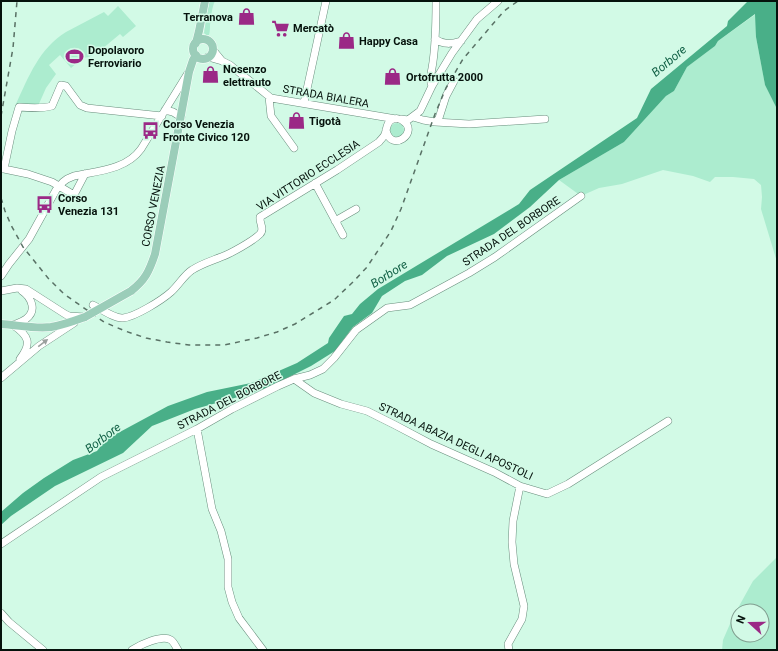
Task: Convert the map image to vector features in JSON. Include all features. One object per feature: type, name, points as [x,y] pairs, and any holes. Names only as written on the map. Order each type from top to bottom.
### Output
[{"type":"main road","points":[[200,31],[204,39],[212,44],[211,53],[202,58],[196,55],[194,49],[200,31],[205,1]]},
{"type":"main road","points":[[196,43],[201,39],[204,39]]},
{"type":"main road","name":"CORSO VENEZIA","points":[[1,324],[36,327],[67,323],[84,317],[131,291],[140,284],[151,266],[155,254],[189,72],[196,55]]},
{"type":"street","points":[[304,103],[326,1]]},
{"type":"street","points":[[432,86],[430,82],[435,39],[436,1]]},
{"type":"street","points":[[498,1],[477,19],[445,64],[422,107],[413,117],[409,122],[407,134],[403,139],[397,141],[387,135],[386,128],[389,122],[394,119],[406,120],[413,117],[436,122],[469,124],[545,119]]},
{"type":"street","points":[[435,39],[444,43],[461,41]]},
{"type":"street","name":"STRADA BIALERA","points":[[211,53],[239,72],[269,97],[398,119]]},
{"type":"street","name":"CORSO VENEZIA","points":[[59,186],[67,179],[119,166],[131,160],[141,150],[189,72]]},
{"type":"street","points":[[436,122],[439,118],[446,96],[454,81]]},
{"type":"street","points":[[85,174],[74,195],[52,182],[28,174],[4,169],[9,142],[19,107],[36,108],[52,106],[61,85],[66,86],[80,105],[87,108],[164,113],[173,112],[181,117]]},
{"type":"street","name":"STRADA BIALERA","points":[[269,97],[271,116],[294,148]]},
{"type":"street","name":"STRADA BIALERA","points":[[381,117],[386,128]]},
{"type":"street","points":[[398,119],[406,123],[408,126],[408,131]]},
{"type":"street","name":"VIA VITTORIO ECCLESIA","points":[[93,305],[122,319],[133,316],[156,303],[170,292],[192,270],[202,264],[222,257],[261,234],[263,231],[260,217],[315,184],[379,142],[384,136],[386,128]]},
{"type":"street","name":"VIA VITTORIO ECCLESIA","points":[[379,142],[394,140]]},
{"type":"street","points":[[315,184],[343,235]]},
{"type":"street","points":[[1,276],[29,239],[59,186]]},
{"type":"street","name":"STRADA DEL BORBORE","points":[[1,544],[101,477],[197,429],[245,402],[294,379],[310,375],[323,369],[334,358],[356,330],[388,308],[410,305],[469,273],[495,257],[581,196]]},
{"type":"street","points":[[335,221],[356,209]]},
{"type":"street","points":[[13,325],[26,320],[32,311],[31,300],[28,295],[17,288]]},
{"type":"street","points":[[1,291],[17,288],[26,289],[69,316],[84,317]]},
{"type":"street","points":[[1,378],[47,340],[84,317]]},
{"type":"street","points":[[13,325],[25,335],[27,344],[24,352],[13,367]]},
{"type":"street","name":"STRADA ABAZIA DEGLI APOSTOLI","points":[[294,379],[314,393],[341,404],[367,411],[520,486],[547,494],[568,484],[668,421]]},
{"type":"street","points":[[197,429],[212,509],[221,531],[228,559],[228,587],[232,602],[239,618],[263,650]]},
{"type":"street","points":[[509,650],[508,644],[522,619],[524,606],[514,564],[512,542],[520,486]]},
{"type":"street","points":[[1,613],[9,622],[43,650]]},
{"type":"street","points":[[132,650],[142,644],[165,638],[172,640],[178,650]]},
{"type":"shaded area","points":[[209,1],[215,1],[209,35],[207,36],[204,33]]},
{"type":"shaded area","points":[[748,1],[777,1],[777,109],[765,85],[756,37],[755,14],[718,41],[715,46],[687,67],[674,91],[666,96],[624,142],[559,180],[530,207],[494,234],[447,256],[422,275],[405,281],[382,296],[372,313],[353,327],[335,351],[311,366],[263,390],[195,409],[152,426],[123,453],[55,486],[11,516],[1,525],[1,512],[23,493],[73,460],[97,451],[105,440],[168,406],[207,392],[251,383],[297,363],[328,343],[329,338],[344,316],[352,314],[360,304],[378,289],[519,204],[530,190],[637,118],[651,89],[727,26],[728,21]]},
{"type":"shaded area","name":"Dopolavoro Ferroviario","points":[[118,6],[136,26],[123,37],[120,34],[102,49],[89,57],[83,58],[71,68],[60,55],[49,65],[56,74],[46,88],[38,106],[16,104],[36,64],[49,46],[66,32],[104,12],[108,16]]},
{"type":"shaded area","points":[[756,14],[756,37],[765,85],[777,109],[777,262],[761,209],[761,185],[754,179],[715,177],[710,182],[693,176],[663,170],[622,184],[599,188],[581,196],[559,180],[624,142],[666,96],[674,91],[687,67],[715,46],[718,41]]},
{"type":"shaded area","points":[[394,123],[400,123],[404,127],[404,133],[400,137],[394,137],[390,133],[390,127]]},
{"type":"shaded area","points":[[777,557],[777,650],[722,650],[723,640],[730,624],[730,643],[770,643],[770,603],[741,603],[753,581]]},
{"type":"railway","points":[[1,116],[13,48],[17,1]]},
{"type":"railway","points":[[1,198],[11,225],[23,247],[48,278],[64,294],[104,322],[146,338],[189,345],[224,345],[277,332],[295,324],[334,300],[367,267],[391,231],[401,209],[435,114],[446,88],[463,59],[504,11],[518,1]]},
{"type":"place","name":"Terranova","points":[[246,17]]},
{"type":"place","name":"Mercatò","points":[[280,28]]},
{"type":"place","name":"Happy Casa","points":[[346,41]]},
{"type":"place","name":"Dopolavoro Ferroviario","points":[[75,56]]},
{"type":"place","name":"Nosenzo elettrauto","points":[[210,75]]},
{"type":"place","name":"Ortofrutta 2000","points":[[393,77]]},
{"type":"place","name":"Tigotà","points":[[296,121]]},
{"type":"place","name":"Corso Venezia Fronte Civico 120","points":[[150,130]]},
{"type":"place","name":"Corso Venezia 131","points":[[45,204]]},
{"type":"water label","name":"Borbore","points":[[669,61]]},
{"type":"water label","name":"Borbore","points":[[389,274]]},
{"type":"water label","name":"Borbore","points":[[103,438]]}]
